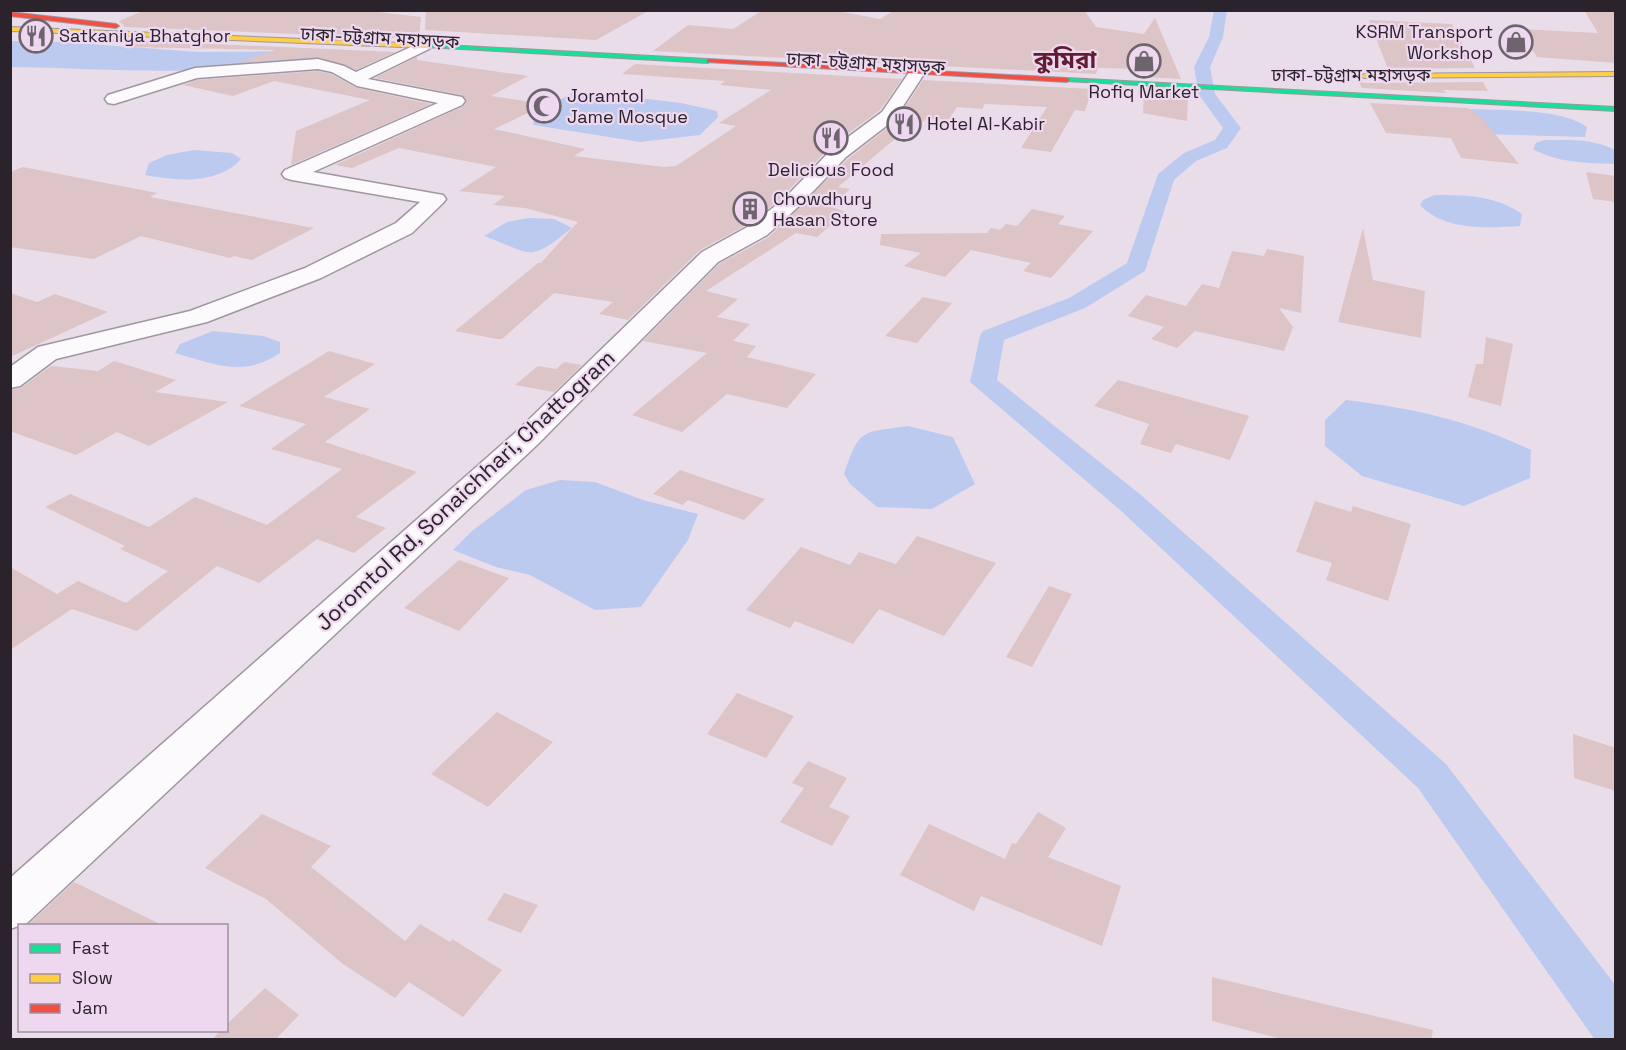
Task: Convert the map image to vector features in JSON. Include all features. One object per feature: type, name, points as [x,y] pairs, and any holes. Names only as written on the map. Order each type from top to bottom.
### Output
[{"type":"main road","name":"ঢাকা-চট্টগ্রাম মহাসড়ক","points":[[10,14],[116,26]]},
{"type":"main road","name":"ঢাকা-চট্টগ্রাম মহাসড়ক","points":[[10,23],[116,26],[1148,79],[1250,90],[1616,109]]},
{"type":"main road","name":"ঢাকা-চট্টগ্রাম মহাসড়ক","points":[[10,29],[424,46],[916,74],[1148,79],[1246,75]]},
{"type":"main road","name":"ঢাকা-চট্টগ্রাম মহাসড়ক","points":[[1346,76],[1616,74]]},
{"type":"street","points":[[318,64],[363,43]]},
{"type":"street","points":[[355,79],[424,46]]},
{"type":"street","points":[[10,380],[47,353],[198,316],[314,273],[404,228],[436,199],[292,174],[456,101],[405,92],[355,79],[338,69],[318,64],[195,73],[114,99]]},
{"type":"street","name":"Joromtol Rd, Sonaichhari, Chattogram","points":[[10,909],[527,438],[710,256],[759,230],[791,203],[839,153],[888,116],[916,74]]},
{"type":"water","points":[[11,41],[63,42],[198,52],[343,51],[296,62],[189,71],[11,67]]},
{"type":"water","points":[[599,93],[681,103],[717,111],[718,117],[700,135],[640,142],[533,125],[535,114],[570,94]]},
{"type":"water","points":[[1452,109],[1542,113],[1560,116],[1587,127],[1585,137],[1478,134]]},
{"type":"water","points":[[1544,140],[1581,140],[1607,146],[1615,150],[1615,164],[1562,160],[1533,149],[1536,143]]},
{"type":"water","points":[[194,150],[232,153],[241,159],[232,167],[209,177],[170,179],[145,175],[149,163],[167,155]]},
{"type":"water","points":[[1434,195],[1480,197],[1501,203],[1522,214],[1520,226],[1480,227],[1453,224],[1441,220],[1420,205],[1423,200]]},
{"type":"water","points":[[529,218],[554,219],[572,228],[546,247],[530,252],[484,236],[507,222]]},
{"type":"water","points":[[213,331],[263,336],[280,342],[280,353],[267,361],[241,367],[216,364],[175,353],[180,344]]},
{"type":"water","points":[[1346,400],[1441,417],[1508,440],[1531,450],[1530,478],[1464,506],[1362,476],[1325,446],[1325,420]]},
{"type":"water","points":[[908,426],[953,437],[975,484],[932,509],[877,507],[850,484],[844,474],[854,448],[864,435]]},
{"type":"water","points":[[560,480],[595,482],[643,500],[698,514],[688,540],[641,607],[595,610],[530,575],[496,567],[453,550],[472,531],[526,490]]},
{"type":"building","points":[[145,10],[360,10],[421,17],[419,39],[125,27],[119,21]]},
{"type":"building","points":[[426,10],[650,10],[596,40],[425,30]]},
{"type":"building","points":[[763,10],[832,10],[880,19],[895,10],[1084,10],[1096,27],[1144,34],[1155,18],[1181,79],[1144,77],[1145,69],[1098,68],[1096,74],[653,51],[688,25],[733,29]]},
{"type":"building","points":[[1584,10],[1616,12],[1616,63],[1537,57],[1518,29],[1598,33]]},
{"type":"building","points":[[1369,20],[1452,24],[1475,68],[1388,69]]},
{"type":"building","points":[[77,38],[395,52],[356,70],[318,57],[235,63],[275,50],[131,47],[138,43],[72,40]]},
{"type":"building","points":[[417,57],[417,60],[528,76],[491,96],[547,104],[494,129],[585,149],[574,156],[664,167],[676,166],[736,126],[719,123],[771,90],[720,85],[725,81],[622,74],[635,64],[902,79],[880,110],[830,147],[782,197],[750,223],[700,250],[628,320],[599,314],[613,302],[554,293],[502,339],[497,339],[455,331],[538,263],[541,263],[578,222],[525,208],[493,205],[505,196],[459,191],[496,167],[399,148],[352,168],[335,165],[464,106],[467,101],[462,95],[375,78]]},
{"type":"building","points":[[318,71],[331,74],[357,88],[431,104],[291,165],[296,131],[370,100],[274,81],[233,96],[183,85],[197,80]]},
{"type":"building","points":[[923,80],[1092,89],[1085,111],[1075,110],[1051,152],[1021,148],[1047,107],[984,104],[983,109],[957,107],[949,119],[926,119],[916,128],[909,127],[838,187],[850,189],[831,207],[846,212],[817,237],[796,233],[706,291],[738,299],[717,317],[750,324],[733,341],[756,346],[747,357],[816,374],[787,408],[727,394],[682,432],[632,415],[707,353],[643,341],[719,264],[769,237],[848,159],[895,122]]},
{"type":"building","points":[[1358,80],[1364,83],[1483,82],[1488,91],[1443,90],[1447,93],[1362,88]]},
{"type":"building","points":[[1144,91],[1188,94],[1187,121],[1143,113]]},
{"type":"building","points":[[1370,103],[1468,108],[1483,119],[1519,164],[1461,158],[1451,138],[1386,133]]},
{"type":"building","points":[[23,167],[157,193],[150,197],[314,228],[252,260],[234,256],[230,258],[141,236],[94,259],[10,247],[10,172]]},
{"type":"building","points":[[1586,172],[1616,176],[1616,202],[1593,199]]},
{"type":"building","points":[[1032,209],[1065,216],[1058,224],[1093,231],[1051,278],[1023,271],[1031,263],[971,250],[945,277],[904,266],[921,253],[880,245],[881,234],[987,233],[991,228],[1000,230],[1006,224],[1017,226]]},
{"type":"building","points":[[1363,228],[1373,280],[1425,291],[1421,338],[1338,322]]},
{"type":"building","points":[[1267,249],[1304,256],[1301,313],[1279,308],[1293,327],[1284,351],[1195,331],[1177,348],[1151,339],[1164,327],[1128,316],[1146,295],[1186,306],[1202,284],[1219,288],[1232,251],[1264,256]]},
{"type":"building","points":[[10,293],[37,302],[55,294],[108,312],[10,357]]},
{"type":"building","points":[[923,297],[952,303],[917,343],[885,336]]},
{"type":"building","points":[[1486,337],[1513,344],[1501,406],[1468,397],[1476,364],[1483,364]]},
{"type":"building","points":[[329,351],[375,364],[324,397],[370,409],[325,442],[361,454],[360,456],[362,454],[417,472],[356,517],[386,528],[354,553],[317,539],[259,583],[217,566],[137,631],[72,609],[10,650],[10,567],[57,594],[78,581],[126,603],[168,571],[120,549],[125,546],[45,507],[70,494],[149,527],[195,497],[267,525],[342,469],[271,449],[306,424],[239,406]]},
{"type":"building","points":[[114,361],[176,380],[155,392],[228,402],[149,446],[117,432],[76,455],[10,431],[10,390],[21,388],[51,366],[98,371]]},
{"type":"building","points":[[564,362],[582,365],[554,392],[515,385],[538,366],[556,369]]},
{"type":"building","points":[[1118,380],[1249,416],[1230,460],[1176,444],[1171,453],[1140,444],[1149,424],[1094,406]]},
{"type":"building","points":[[680,470],[765,499],[744,520],[688,500],[683,505],[653,494]]},
{"type":"building","points":[[1315,501],[1351,512],[1353,506],[1411,524],[1388,601],[1326,580],[1332,563],[1296,552]]},
{"type":"building","points":[[917,536],[996,563],[944,636],[879,609],[853,644],[795,621],[790,628],[746,610],[801,547],[850,565],[859,552],[896,564]]},
{"type":"building","points":[[459,560],[509,578],[459,631],[404,608]]},
{"type":"building","points":[[1049,586],[1072,594],[1032,667],[1006,657]]},
{"type":"building","points":[[737,693],[794,716],[766,758],[707,734]]},
{"type":"building","points":[[497,712],[553,742],[488,807],[431,774]]},
{"type":"building","points":[[1573,734],[1616,748],[1616,791],[1574,778]]},
{"type":"building","points":[[808,761],[847,778],[829,807],[850,816],[832,846],[780,822],[804,788],[792,783]]},
{"type":"building","points":[[1038,812],[1066,828],[1048,857],[1121,886],[1102,946],[981,896],[974,911],[900,875],[929,824],[1005,859],[1012,843],[1016,844]]},
{"type":"building","points":[[262,814],[331,846],[311,867],[405,941],[420,924],[450,942],[452,939],[502,970],[463,1017],[409,982],[395,998],[343,964],[266,899],[205,868]]},
{"type":"building","points":[[74,882],[160,924],[29,924]]},
{"type":"building","points":[[504,893],[538,905],[521,933],[487,920]]},
{"type":"building","points":[[1212,977],[1433,1030],[1431,1040],[1286,1040],[1212,1021]]},
{"type":"building","points":[[265,988],[299,1015],[275,1040],[212,1040],[219,1032],[228,1032],[228,1023]]},
{"type":"waterway","points":[[1221,10],[1216,37],[1202,67],[1207,95],[1232,128],[1221,144],[1190,157],[1165,178],[1137,266],[1077,303],[992,336],[983,382],[1130,502],[1432,776],[1616,1027]]},
{"type":"traffic: fast","points":[[427,46],[708,61]]},
{"type":"traffic: fast","points":[[1067,80],[1616,109]]},
{"type":"traffic: slow","points":[[10,29],[427,46]]},
{"type":"traffic: slow","points":[[1364,76],[1616,74]]},
{"type":"traffic: jam","points":[[10,14],[116,26]]},
{"type":"traffic: jam","points":[[708,61],[1067,80]]},
{"type":"place","name":"Satkaniya Bhatghor","points":[[36,36]]},
{"type":"place","name":"KSRM Transport Workshop","points":[[1516,42]]},
{"type":"place","name":"Rofiq Market","points":[[1144,61]]},
{"type":"place","name":"Joramtol Jame Mosque","points":[[544,106]]},
{"type":"place","name":"Hotel Al-Kabir","points":[[904,124]]},
{"type":"place","name":"Delicious Food","points":[[831,138]]},
{"type":"place","name":"Chowdhury Hasan Store","points":[[750,209]]},
{"type":"district","name":"কুমিরা","points":[[1065,60]]}]
